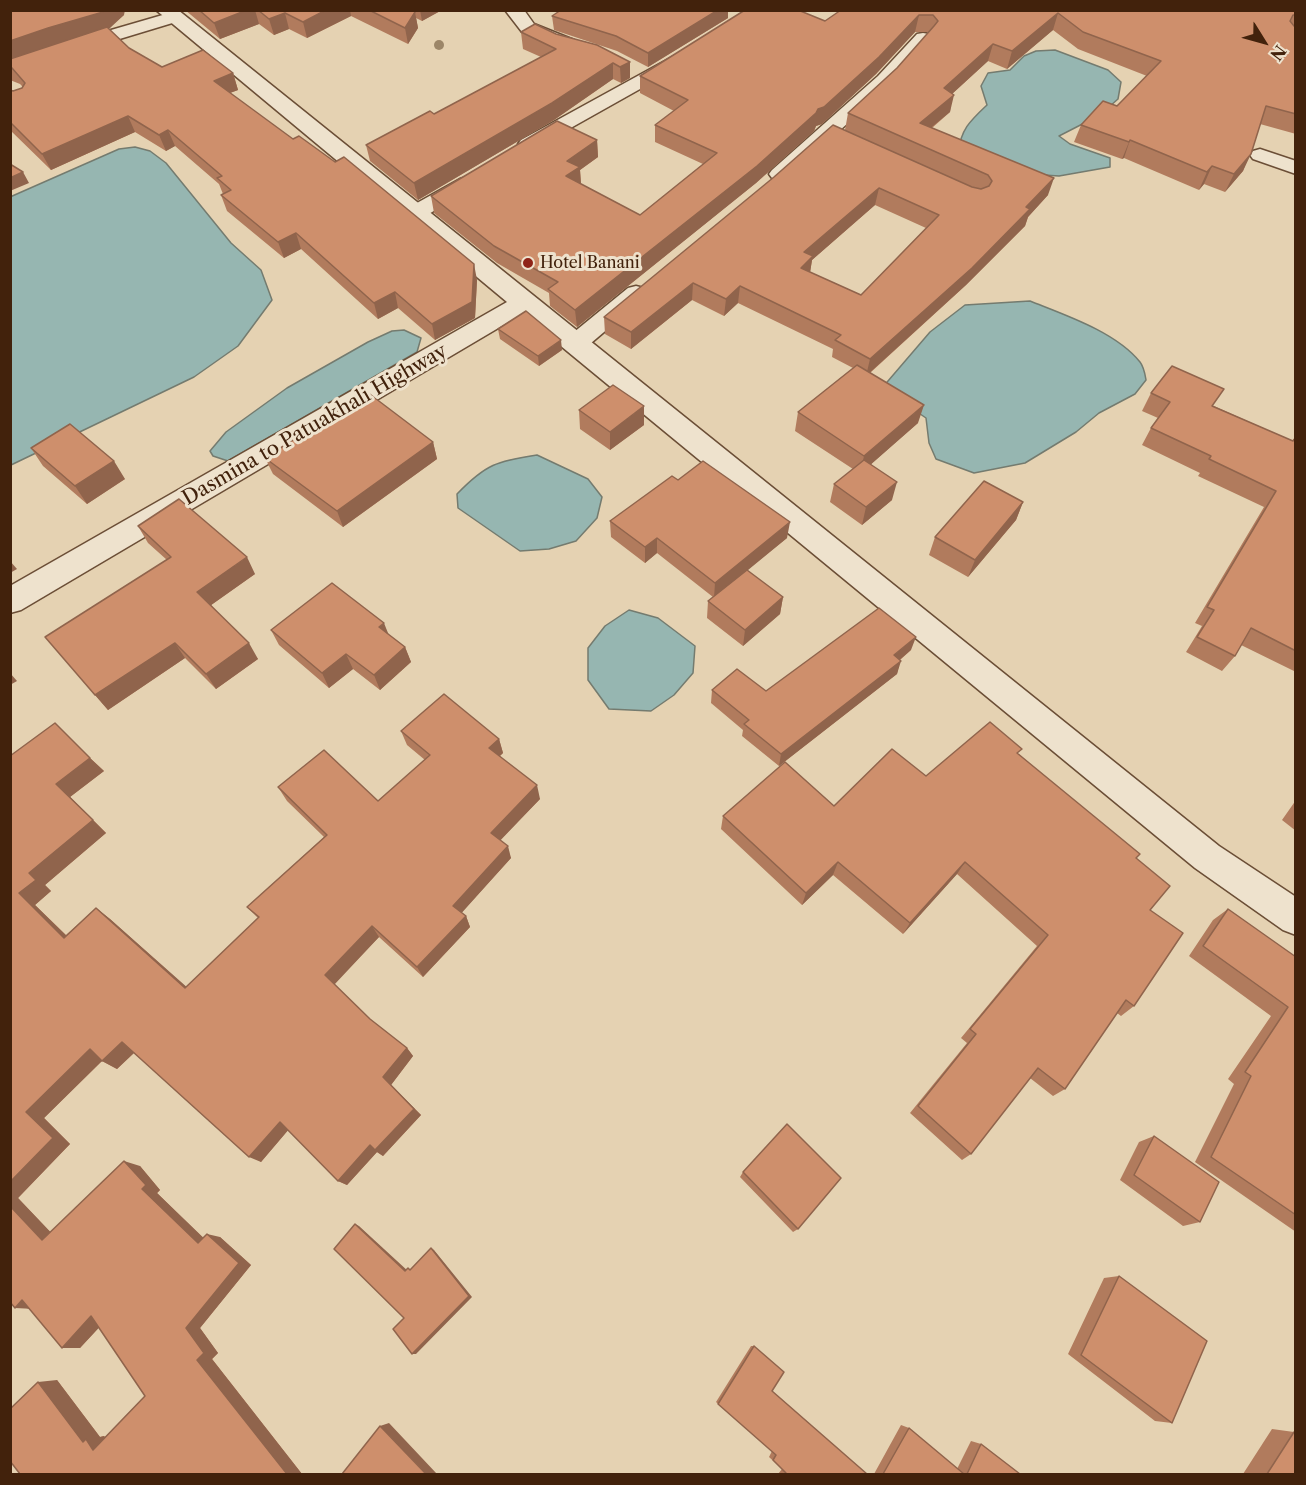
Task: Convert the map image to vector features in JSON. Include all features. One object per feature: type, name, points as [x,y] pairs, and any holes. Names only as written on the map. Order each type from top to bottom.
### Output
[{"type":"street","points":[[514,10],[528,28],[565,44],[586,49]]},
{"type":"street","points":[[10,69],[169,14],[1207,857],[1296,918]]},
{"type":"street","points":[[764,189],[825,131],[885,80],[923,38]]},
{"type":"street","points":[[513,153],[641,73],[689,53]]},
{"type":"street","points":[[825,131],[845,140]]},
{"type":"street","points":[[1260,155],[1296,168]]},
{"type":"street","points":[[415,213],[484,171]]},
{"type":"street","points":[[576,343],[653,280]]},
{"type":"street","name":"Dasmina to Patuakhali Highway","points":[[10,602],[525,302]]},
{"type":"water","points":[[1055,50],[1108,70],[1121,82],[1118,99],[1100,115],[1059,136],[1070,144],[1110,158],[1110,167],[1059,176],[1014,173],[958,153],[961,138],[967,126],[987,105],[981,86],[988,73],[1010,70],[1024,56],[1036,51]]},
{"type":"water","points":[[135,147],[150,151],[166,163],[231,243],[261,270],[272,300],[238,346],[194,377],[11,465],[10,197],[119,149]]},
{"type":"water","points":[[1030,301],[1089,325],[1118,342],[1140,362],[1146,380],[1135,394],[1099,413],[1076,432],[1025,463],[974,473],[936,459],[929,443],[926,418],[882,388],[930,332],[965,305]]},
{"type":"water","points":[[404,330],[421,338],[417,352],[228,461],[213,456],[210,451],[226,432],[287,388],[368,342],[392,331]]},
{"type":"water","points":[[537,455],[588,479],[602,497],[597,518],[576,541],[549,549],[520,551],[458,508],[457,494],[476,476],[493,466],[512,459]]},
{"type":"water","points":[[629,610],[658,618],[695,646],[693,673],[674,695],[651,711],[609,709],[588,680],[588,648],[605,626]]},
{"type":"building","points":[[10,10],[105,10],[10,41]]},
{"type":"building","points":[[199,10],[247,10],[214,23]]},
{"type":"building","points":[[258,10],[326,10],[303,22],[285,13],[269,19]]},
{"type":"building","points":[[369,10],[413,10],[415,12],[405,28]]},
{"type":"building","points":[[561,10],[718,10],[648,53],[616,36],[552,16]]},
{"type":"building","points":[[745,10],[798,10],[825,21],[841,10],[1296,10],[1296,15],[1293,15],[1290,21],[1296,26],[1296,114],[1266,106],[1251,154],[1234,174],[1212,166],[1207,172],[1130,140],[1129,142],[1081,125],[1103,101],[1117,106],[1161,61],[1083,32],[1058,13],[1012,51],[993,44],[944,88],[954,95],[920,123],[1054,178],[1026,207],[1030,209],[972,268],[870,359],[835,340],[841,335],[740,286],[726,299],[693,283],[631,332],[604,317],[774,177],[833,125],[972,187],[981,189],[989,186],[992,181],[988,175],[848,113],[897,68],[938,21],[933,15],[919,15],[879,57],[824,107],[818,109],[757,166],[575,310],[548,289],[558,282],[494,246],[431,196],[557,121],[597,140],[567,161],[580,167],[566,176],[640,215],[717,153],[655,125],[688,100],[640,76]],"holes":[[[879,188],[939,215],[861,295],[801,268],[813,256],[804,252]]]},
{"type":"building","points":[[535,24],[556,34],[597,45],[630,62],[620,67],[613,63],[552,103],[414,183],[366,145],[430,111],[434,114],[556,49],[521,32]]},
{"type":"building","points":[[107,27],[129,48],[162,67],[203,50],[233,73],[214,81],[293,139],[299,136],[335,162],[344,157],[474,264],[472,302],[432,324],[395,292],[374,303],[296,233],[278,242],[221,195],[231,190],[217,178],[222,176],[168,130],[159,135],[128,116],[42,154],[10,122],[10,90],[22,88],[25,83],[10,67],[10,59]]},
{"type":"building","points":[[10,164],[23,172],[10,178]]},
{"type":"building","points":[[526,311],[561,340],[538,356],[498,329]]},
{"type":"building","points":[[857,365],[924,405],[864,456],[798,412]]},
{"type":"building","points":[[1172,366],[1224,389],[1212,406],[1293,441],[1296,437],[1296,651],[1251,628],[1235,656],[1197,637],[1214,610],[1207,607],[1276,491],[1209,459],[1211,456],[1151,428],[1170,402],[1151,393]]},
{"type":"building","points":[[613,385],[644,406],[610,432],[579,410]]},
{"type":"building","points":[[367,392],[433,442],[337,511],[265,458]]},
{"type":"building","points":[[70,424],[114,461],[75,486],[31,448]]},
{"type":"building","points":[[864,460],[897,482],[866,507],[834,484]]},
{"type":"building","points":[[703,461],[790,522],[715,583],[657,538],[645,547],[610,521],[672,476],[678,480]]},
{"type":"building","points":[[984,481],[1023,502],[975,560],[935,537]]},
{"type":"building","points":[[179,499],[247,557],[197,592],[249,643],[206,674],[175,643],[95,695],[45,637],[171,557],[138,526]]},
{"type":"building","points":[[747,570],[783,597],[745,630],[708,601]]},
{"type":"building","points":[[332,583],[384,623],[379,627],[405,647],[374,675],[346,654],[322,673],[271,630]]},
{"type":"building","points":[[879,608],[916,637],[894,655],[901,661],[781,754],[744,724],[749,720],[712,690],[737,669],[766,691]]},
{"type":"building","points":[[444,694],[499,739],[489,748],[537,785],[491,833],[508,846],[453,906],[466,916],[417,967],[372,926],[325,975],[370,1019],[407,1048],[383,1077],[414,1109],[375,1150],[370,1145],[338,1181],[280,1122],[249,1157],[122,1042],[102,1061],[90,1049],[26,1112],[53,1138],[10,1182],[10,756],[55,723],[90,758],[56,784],[93,820],[29,873],[36,880],[19,893],[64,938],[96,908],[185,988],[259,917],[247,907],[327,835],[278,787],[324,750],[378,801],[430,755],[401,731]]},
{"type":"building","points":[[990,722],[1022,749],[1017,753],[1140,854],[1136,858],[1170,886],[1150,910],[1183,933],[1134,1006],[1126,1000],[1065,1089],[1038,1068],[971,1154],[918,1106],[976,1034],[970,1029],[1048,935],[965,862],[910,923],[838,862],[806,893],[723,816],[785,762],[834,806],[892,749],[926,776]]},
{"type":"building","points":[[1228,909],[1296,957],[1296,1215],[1211,1157],[1251,1076],[1245,1072],[1288,1007],[1203,946]]},
{"type":"building","points":[[787,1124],[841,1178],[798,1229],[743,1172]]},
{"type":"building","points":[[1154,1136],[1219,1182],[1200,1222],[1134,1175]]},
{"type":"building","points":[[124,1161],[146,1185],[142,1189],[198,1243],[207,1234],[239,1263],[186,1328],[204,1353],[197,1360],[287,1474],[20,1474],[10,1461],[10,1409],[38,1382],[83,1442],[86,1439],[93,1450],[145,1396],[91,1316],[62,1348],[22,1300],[15,1308],[10,1302],[10,1206],[42,1240]]},
{"type":"building","points":[[355,1224],[405,1271],[408,1268],[410,1270],[431,1248],[469,1296],[412,1354],[393,1329],[404,1318],[334,1249]]},
{"type":"building","points":[[1119,1276],[1207,1341],[1172,1423],[1081,1355]]},
{"type":"building","points":[[754,1346],[784,1372],[772,1391],[867,1474],[785,1474],[773,1460],[776,1455],[718,1404]]},
{"type":"building","points":[[380,1426],[426,1474],[342,1474]]},
{"type":"building","points":[[909,1428],[964,1474],[883,1474]]},
{"type":"building","points":[[1294,1432],[1296,1434],[1296,1474],[1267,1474]]},
{"type":"building","points":[[981,1444],[1020,1474],[967,1474]]},
{"type":"place","name":"Hotel Banani","points":[[528,263]]}]
